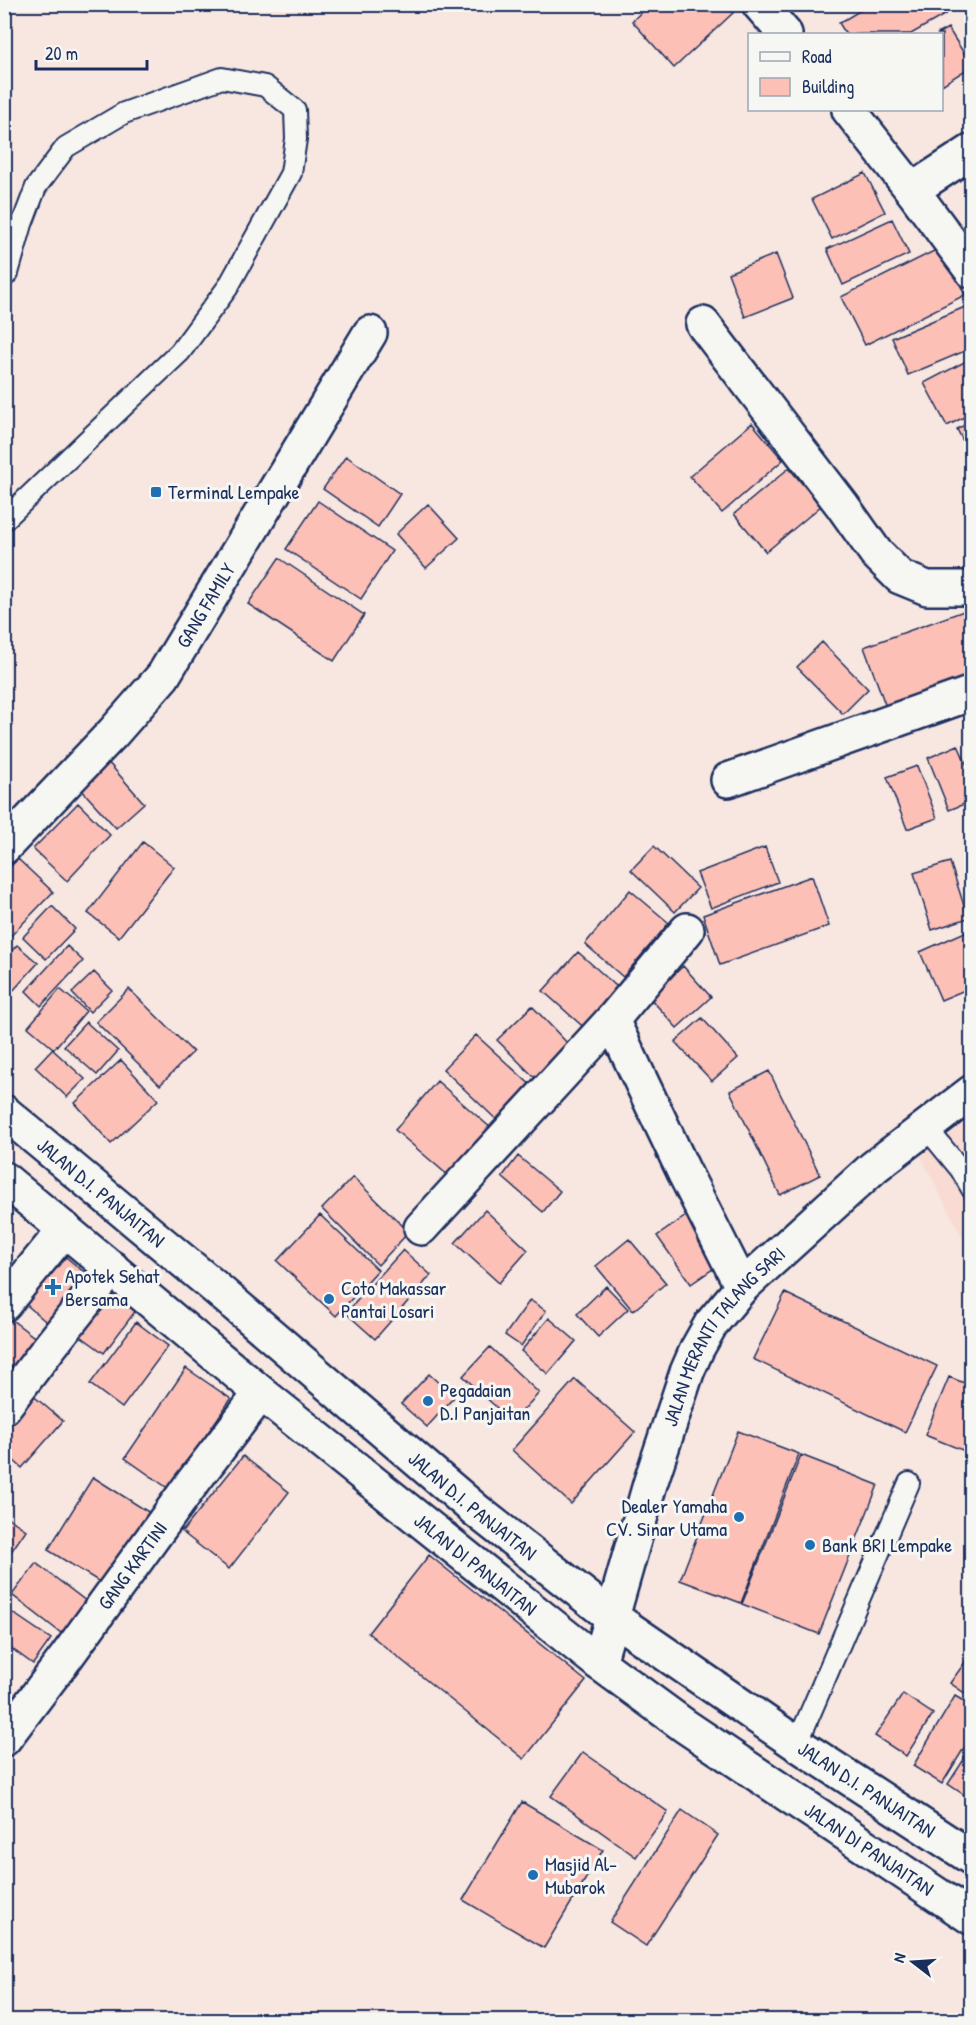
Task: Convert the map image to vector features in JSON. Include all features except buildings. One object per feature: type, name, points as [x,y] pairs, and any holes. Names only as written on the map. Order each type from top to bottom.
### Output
[{"type":"main road","points":[[759,4],[784,33]]},
{"type":"main road","points":[[850,111],[972,271]]},
{"type":"main road","points":[[912,190],[972,151]]},
{"type":"main road","points":[[703,324],[842,505],[876,553],[900,577],[927,588],[972,588]]},
{"type":"main road","name":"GANG FAMILY","points":[[4,847],[113,733],[163,676],[370,333]]},
{"type":"main road","points":[[728,780],[972,693]]},
{"type":"main road","points":[[422,1227],[612,1020],[687,930]]},
{"type":"main road","points":[[612,1020],[684,1172],[742,1287]]},
{"type":"main road","name":"JALAN MERANTI TALANG SARI","points":[[599,1663],[650,1484],[687,1372],[711,1324],[742,1287],[874,1167],[972,1092]]},
{"type":"main road","name":"JALAN D.I. PANJAITAN","points":[[4,1113],[211,1284],[478,1512],[612,1617],[797,1744],[972,1858]]},
{"type":"main road","points":[[4,1165],[31,1135]]},
{"type":"main road","name":"JALAN DI PANJAITAN","points":[[4,1179],[261,1393],[599,1663],[686,1726],[972,1918]]},
{"type":"main road","points":[[4,1304],[65,1229]]},
{"type":"main road","points":[[4,1407],[112,1268]]},
{"type":"main road","name":"GANG KARTINI","points":[[4,1740],[261,1393]]},
{"type":"lane","points":[[4,277],[8,273],[22,224],[36,187],[66,147],[124,113],[222,78],[265,87],[295,110],[296,139],[291,173],[228,287],[180,352],[4,520]]},
{"type":"lane","points":[[925,1126],[962,1170],[972,1190]]},
{"type":"lane","points":[[797,1744],[909,1483]]},
{"type":"shaded area","points":[[971,1109],[971,1255],[918,1151]]},
{"type":"place","name":"Terminal Lempake","points":[[156,492]]},
{"type":"place","name":"Apotek Sehat Bersama","points":[[53,1287]]},
{"type":"place","name":"Coto Makassar Pantai Losari","points":[[329,1299]]},
{"type":"place","name":"Pegadaian D.I Panjaitan","points":[[428,1401]]},
{"type":"place","name":"Dealer Yamaha CV. Sinar Utama","points":[[739,1517]]},
{"type":"place","name":"Bank BRI Lempake","points":[[810,1545]]},
{"type":"place","name":"Masjid Al- Mubarok","points":[[533,1875]]}]
